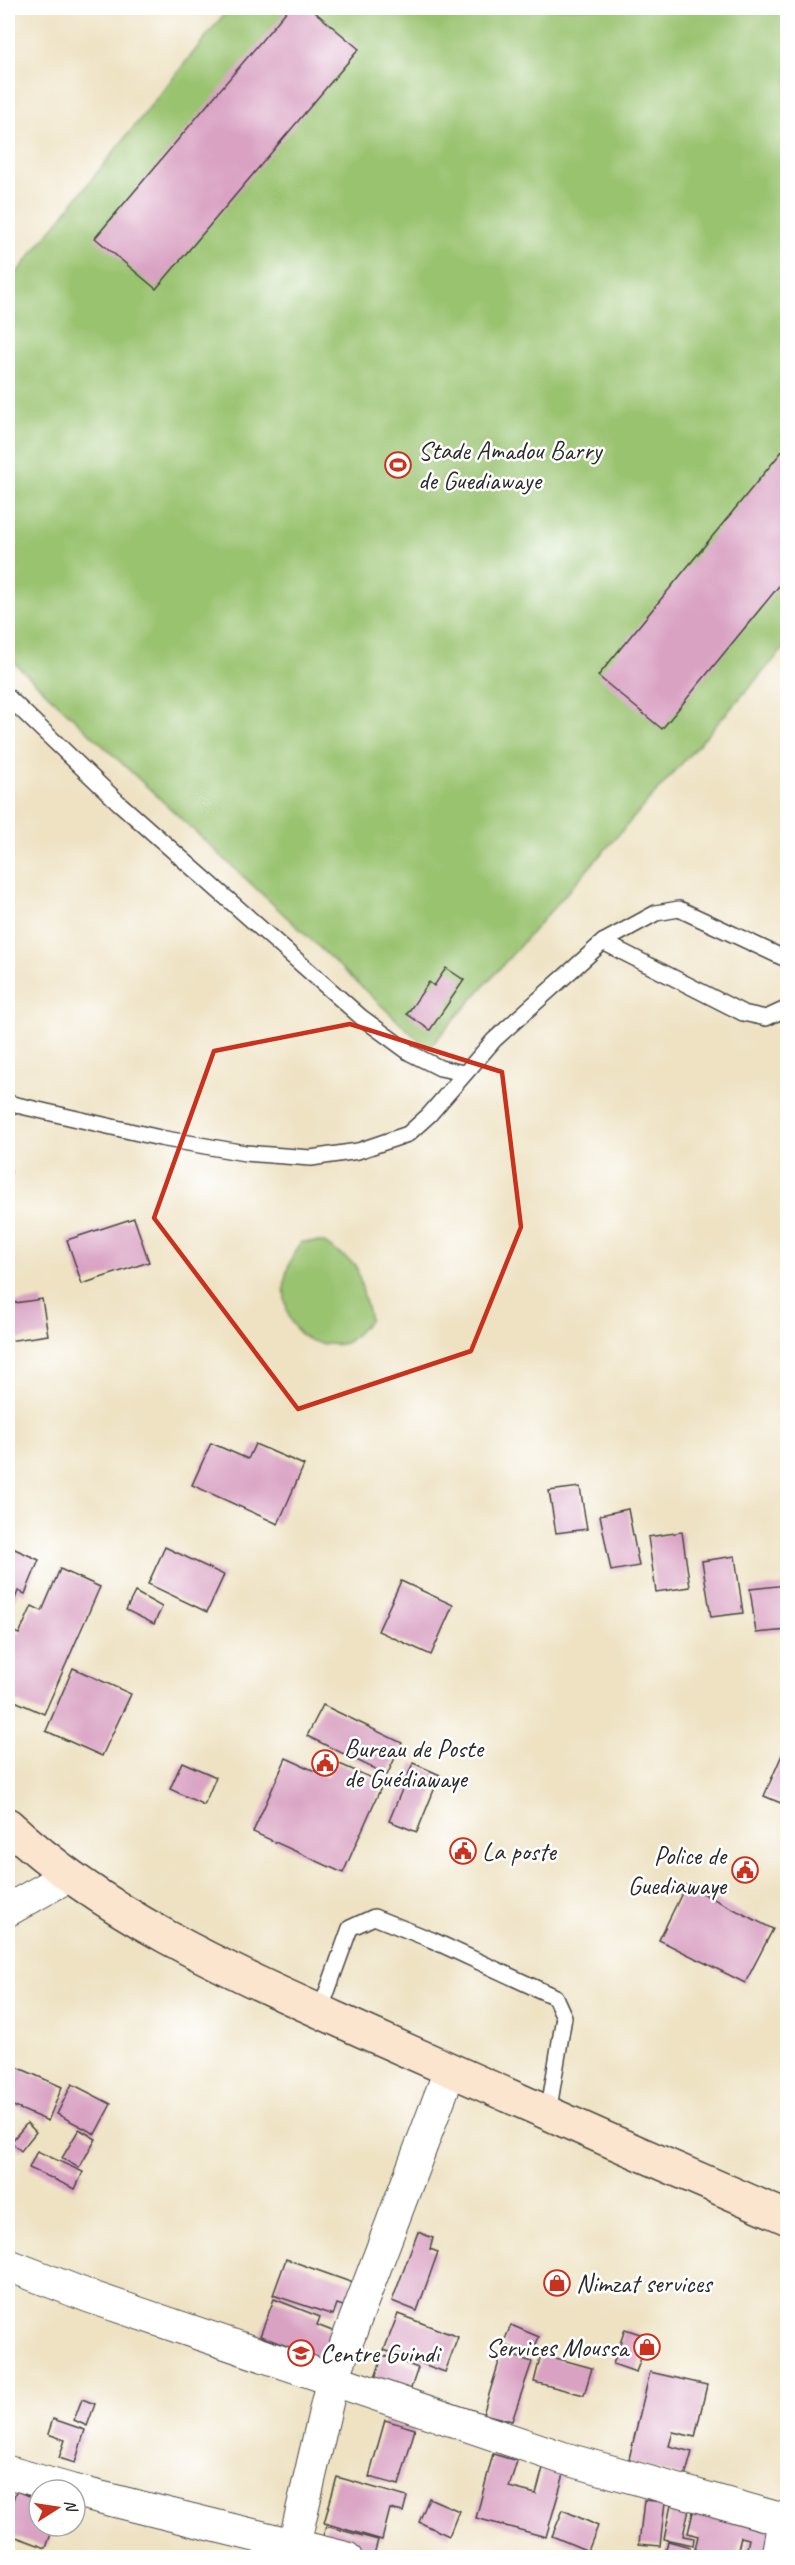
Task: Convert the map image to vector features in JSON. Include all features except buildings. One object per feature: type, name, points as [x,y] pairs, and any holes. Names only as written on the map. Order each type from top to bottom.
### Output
[{"type":"main road","points":[[8,1825],[68,1876],[144,1925],[206,1959],[450,2070],[788,2218]]},
{"type":"street","points":[[8,1910],[68,1876]]},
{"type":"street","points":[[292,2551],[332,2381],[450,2070]]},
{"type":"street","points":[[8,2265],[88,2296],[332,2381],[563,2458],[786,2521],[777,2558]]},
{"type":"street","points":[[8,2472],[29,2478]]},
{"type":"street","points":[[87,2494],[292,2551],[346,2558]]},
{"type":"lane","points":[[8,698],[119,803],[361,1017],[410,1053],[440,1068],[464,1073]]},
{"type":"lane","points":[[8,1103],[200,1146],[245,1153],[310,1158],[358,1151],[408,1134],[429,1115],[494,1040],[603,942],[657,913],[679,909],[788,960]]},
{"type":"lane","points":[[603,942],[743,1013],[765,1018],[788,1008]]},
{"type":"lane","points":[[320,2011],[350,1928],[374,1917],[432,1940],[555,1997],[564,2017],[549,2114]]},
{"type":"highlighted area","points":[[350,1024],[502,1072],[521,1227],[471,1351],[298,1409],[154,1218],[214,1051]]},
{"type":"green space","name":"Stade Amadou Barry de Guediawaye","points":[[229,8],[787,8],[787,645],[428,1049],[8,657],[8,284]]},
{"type":"green space","points":[[301,1242],[323,1242],[356,1265],[370,1319],[347,1342],[327,1344],[315,1342],[305,1338],[291,1321],[285,1300],[286,1277],[289,1264]]},
{"type":"place","name":"Stade Amadou Barry de Guediawaye","points":[[398,465]]},
{"type":"place","name":"Bureau de Poste de Guédiawaye","points":[[325,1763]]},
{"type":"place","name":"La poste","points":[[463,1851]]},
{"type":"place","name":"Police de Guediawaye","points":[[745,1870]]},
{"type":"place","name":"Nimzat services","points":[[557,2283]]},
{"type":"place","name":"Services Moussa","points":[[647,2347]]},
{"type":"place","name":"Centre Guindi","points":[[301,2353]]}]
